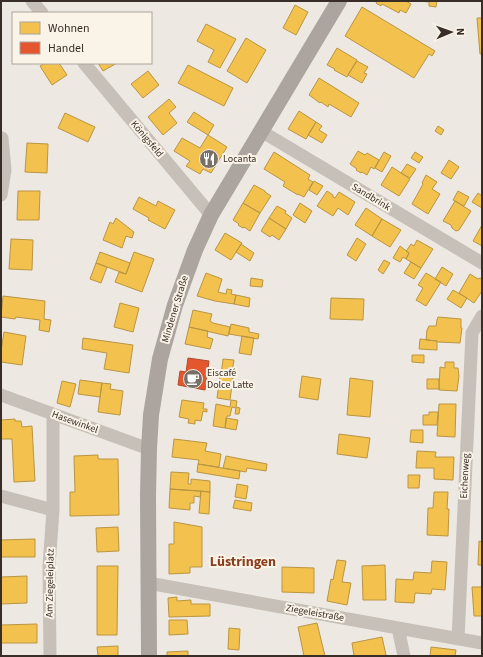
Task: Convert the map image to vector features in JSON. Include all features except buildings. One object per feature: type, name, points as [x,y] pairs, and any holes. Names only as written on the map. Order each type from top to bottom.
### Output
[{"type":"main road","name":"Mindener Straße","points":[[149,656],[148,449],[151,416],[160,359],[181,286],[211,215],[339,1]]},
{"type":"street","points":[[32,1],[41,12]]},
{"type":"street","name":"Königsfeld","points":[[85,64],[211,215]]},
{"type":"street","name":"Sandbrink","points":[[261,131],[482,263]]},
{"type":"street","points":[[1,195],[5,170],[2,138]]},
{"type":"street","name":"Eichenweg","points":[[458,639],[472,333],[482,316]]},
{"type":"street","name":"Hasewinkel","points":[[1,395],[148,449]]},
{"type":"street","name":"Am Ziegeleiplatz","points":[[50,656],[49,566],[53,510],[53,414]]},
{"type":"street","points":[[1,496],[53,510]]},
{"type":"street","name":"Ziegeleistraße","points":[[148,583],[482,643]]},
{"type":"street","points":[[398,628],[404,656]]},
{"type":"place","name":"Locanta","points":[[209,159]]},
{"type":"place","name":"Eiscafé Dolce Latte","points":[[193,379]]},
{"type":"district","name":"Lüstringen","points":[[243,562]]}]
